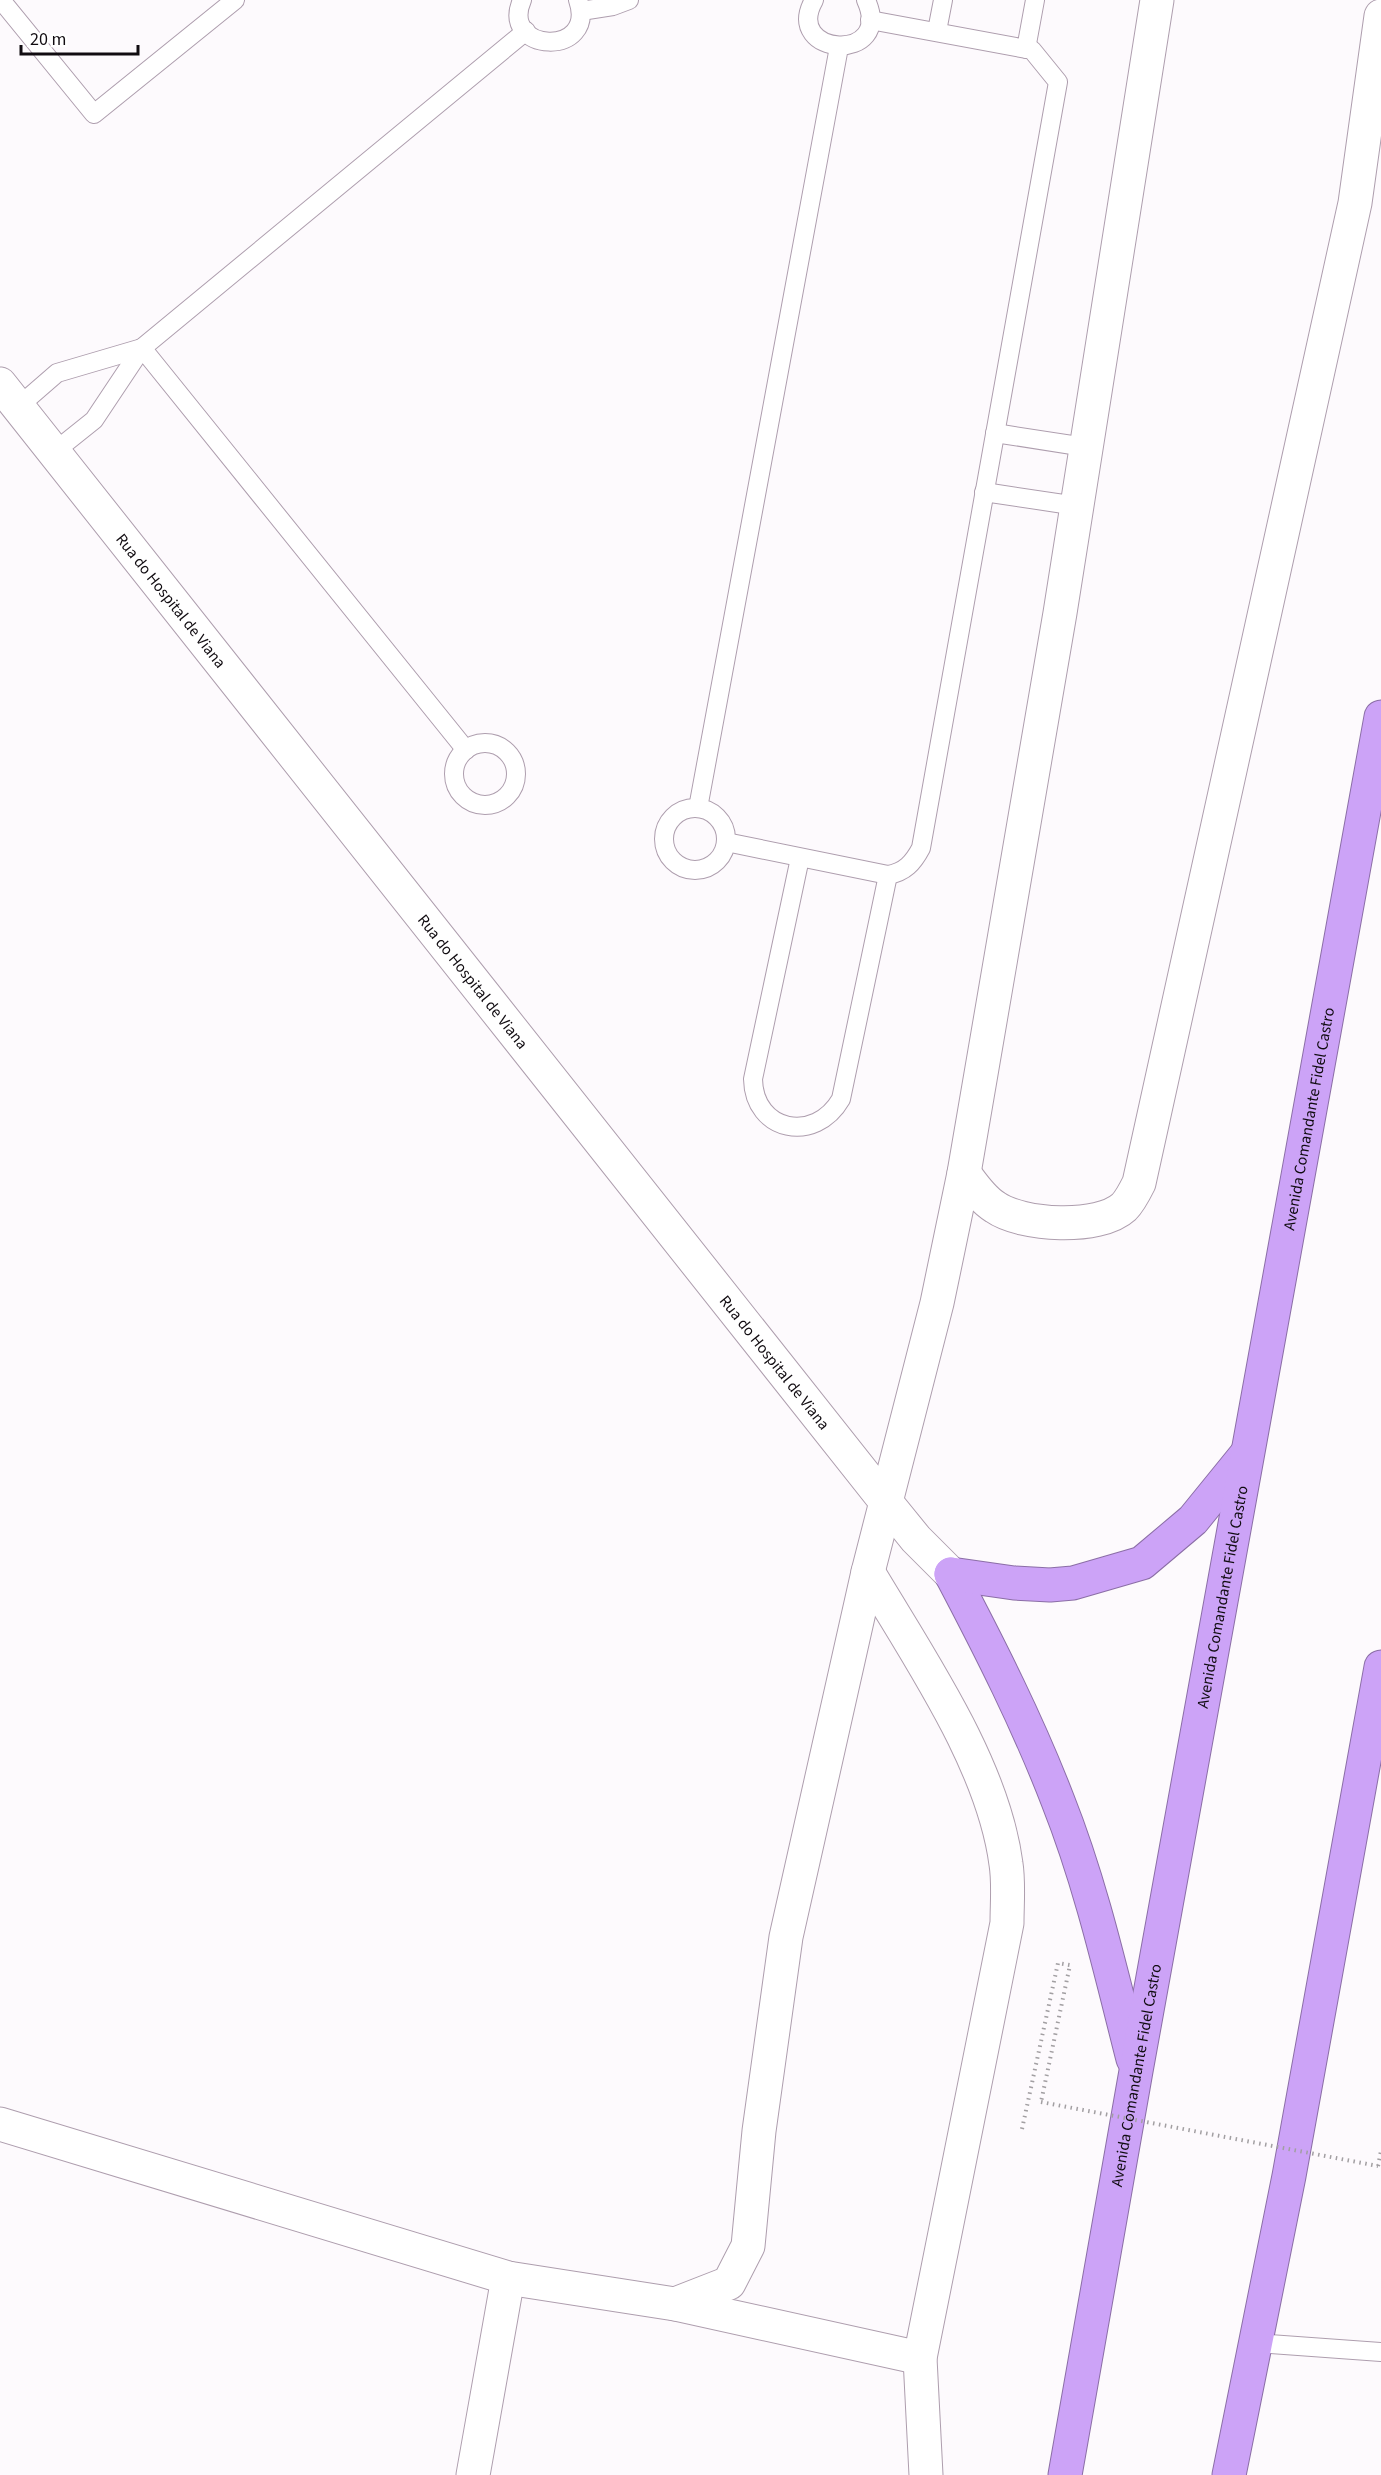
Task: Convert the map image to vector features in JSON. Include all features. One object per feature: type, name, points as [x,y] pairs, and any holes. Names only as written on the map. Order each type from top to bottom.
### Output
[{"type":"highway","name":"Avenida Comandante Fidel Castro","points":[[1065,2475],[1381,717]]},
{"type":"highway","points":[[951,1574],[1014,1583],[1050,1585],[1073,1583],[1142,1563],[1193,1520],[1248,1452]]},
{"type":"highway","points":[[951,1574],[1015,1699],[1058,1800],[1104,1948],[1136,2071]]},
{"type":"highway","points":[[1229,2475],[1370,1783],[1381,1667]]},
{"type":"street","points":[[675,2304],[729,2283],[748,2246],[759,2131],[786,1936],[868,1572],[938,1303],[964,1173],[1077,506],[1157,0]]},
{"type":"street","points":[[964,1173],[994,1207],[1009,1215],[1075,1223],[1110,1215],[1125,1206],[1139,1184],[1355,203],[1381,16]]},
{"type":"street","name":"Rua do Hospital de Viana","points":[[9,395],[886,1502],[916,1539],[951,1574]]},
{"type":"street","points":[[868,1572],[947,1705],[989,1796],[1006,1864],[1007,1923],[920,2358],[926,2475]]},
{"type":"street","points":[[0,2124],[508,2278],[675,2304],[920,2358]]},
{"type":"street","points":[[473,2475],[508,2278]]},
{"type":"lane","points":[[1,0],[94,114],[235,0]]},
{"type":"lane","points":[[522,0],[519,17],[526,31],[538,41],[548,43],[559,41],[575,29],[579,5],[613,6],[629,0]]},
{"type":"lane","points":[[814,0],[809,15],[812,31],[823,42],[838,47],[859,41],[870,20],[866,0]]},
{"type":"lane","points":[[937,31],[943,0]]},
{"type":"lane","points":[[1026,49],[1035,0]]},
{"type":"lane","points":[[726,842],[888,875],[906,868],[914,861],[921,848],[1058,82],[1032,50],[870,20]]},
{"type":"lane","points":[[54,452],[94,420],[142,348],[526,31]]},
{"type":"lane","points":[[698,808],[838,47]]},
{"type":"lane","points":[[9,395],[57,373],[142,348]]},
{"type":"lane","points":[[142,348],[466,750]]},
{"type":"lane","points":[[995,434],[1085,447]]},
{"type":"lane","points":[[984,492],[1077,506]]},
{"type":"lane","points":[[698,808],[719,820],[724,828],[726,842],[718,860],[704,868],[689,869],[671,858],[664,844],[669,823],[684,810],[698,808]]},
{"type":"lane","points":[[800,858],[753,1079],[755,1094],[766,1113],[778,1123],[792,1127],[807,1126],[821,1121],[833,1112],[841,1099],[888,875]]},
{"type":"lane","points":[[1256,2343],[1381,2352]]},
{"type":"path","points":[[1022,2129],[1058,1963],[1070,1965],[1041,2102],[1378,2166],[1381,2151]]}]
